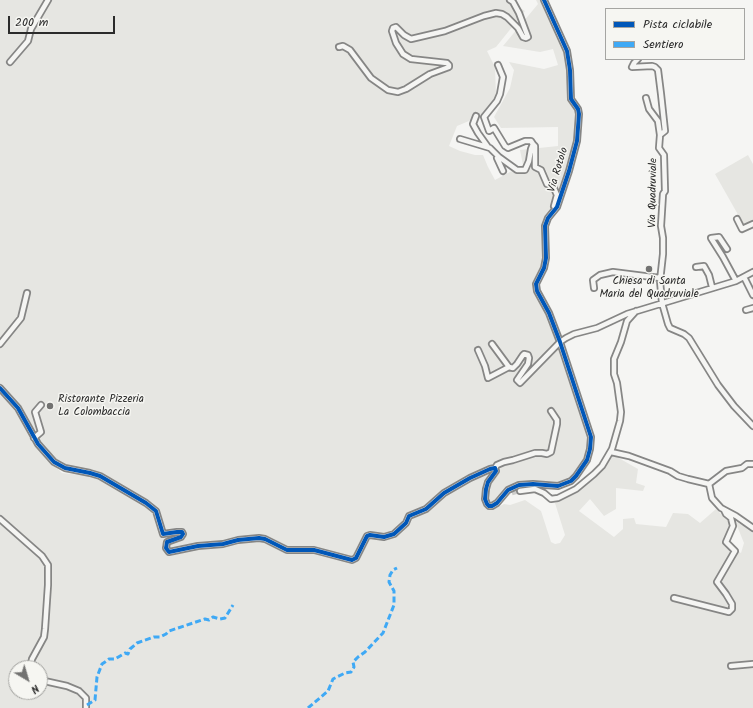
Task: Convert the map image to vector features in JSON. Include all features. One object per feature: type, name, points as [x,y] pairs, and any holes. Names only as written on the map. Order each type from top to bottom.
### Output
[{"type":"street","points":[[10,62],[28,41],[30,29],[48,0]]},
{"type":"street","points":[[339,47],[343,46],[350,50],[375,82],[388,90],[398,92],[406,90],[430,74],[449,67],[449,65],[447,63],[411,59],[404,54],[396,43],[392,31],[393,28],[396,27],[404,35],[411,39],[445,31],[496,13],[507,17],[518,28],[523,37],[526,38],[528,37],[519,13],[513,2],[510,0]]},
{"type":"street","name":"Via Rotolo","points":[[505,494],[508,490],[519,485],[533,484],[558,486],[567,483],[579,472],[589,454],[591,443],[589,430],[560,342],[549,313],[537,291],[536,284],[544,268],[546,258],[545,226],[556,207],[578,141],[579,114],[578,109],[571,99],[570,70],[567,51],[544,0]]},
{"type":"street","name":"Via Quadruviale","points":[[637,60],[632,67],[652,66],[656,67],[658,70],[665,131],[660,135]]},
{"type":"street","points":[[498,65],[503,77],[500,94],[497,101],[484,117],[488,131],[494,128],[505,146],[508,148],[526,141],[531,141],[536,146],[535,167],[541,170],[547,184],[553,186],[557,195],[550,215]]},
{"type":"street","name":"Via Quadruviale","points":[[646,98],[649,109],[658,121],[660,135],[659,148],[664,155],[665,191],[663,194],[661,226],[663,249],[660,278],[662,303],[670,328],[684,334],[689,338],[718,385],[734,406],[753,426]]},
{"type":"street","points":[[476,116],[473,124],[488,147],[517,170],[525,170],[533,144]]},
{"type":"street","points":[[460,140],[488,147]]},
{"type":"street","points":[[499,157],[497,158],[503,171]]},
{"type":"street","points":[[737,219],[742,229],[753,224]]},
{"type":"street","points":[[728,249],[719,237],[711,238],[736,281]]},
{"type":"street","points":[[696,267],[704,266],[709,275],[712,287]]},
{"type":"street","points":[[594,288],[593,280],[600,275],[613,272],[660,278]]},
{"type":"street","points":[[478,350],[485,366],[488,378],[509,367],[513,368],[517,364],[520,357],[524,354],[529,356],[528,364],[517,380],[520,383],[560,342],[574,334],[597,328],[638,310],[736,281],[753,272]]},
{"type":"street","points":[[744,277],[753,295]]},
{"type":"street","points":[[0,344],[21,318],[27,293]]},
{"type":"street","points":[[746,310],[753,308]]},
{"type":"street","points":[[520,491],[535,489],[544,493],[551,499],[567,494],[594,474],[602,466],[611,452],[620,421],[621,412],[618,383],[614,374],[614,359],[627,321],[638,310]]},
{"type":"street","points":[[492,344],[509,367]]},
{"type":"street","points":[[0,388],[20,412],[34,438],[51,459],[59,466],[100,476],[146,502],[156,511],[163,534],[182,532],[183,534],[181,537],[167,542],[166,548],[169,552],[258,538],[265,539],[287,550],[314,550],[352,560],[367,536],[384,537],[394,534],[406,523],[409,516],[426,510],[440,496],[470,478],[495,468],[497,465],[504,462],[535,453],[547,454],[550,452],[557,424],[556,418],[551,411]]},
{"type":"street","points":[[34,438],[41,432],[35,412],[41,405]]},
{"type":"street","points":[[611,452],[629,456],[688,479],[709,484]]},
{"type":"street","points":[[709,484],[726,471],[742,468],[747,464],[753,464]]},
{"type":"street","points":[[495,468],[496,472],[488,482],[486,489],[486,502],[489,506],[494,505],[505,494],[512,493]]},
{"type":"street","points":[[709,484],[712,498],[720,508],[736,516],[753,528]]},
{"type":"street","points":[[674,598],[729,612],[732,609],[732,604],[716,582],[735,551],[726,542],[733,526],[731,518],[724,510]]},
{"type":"street","points":[[0,519],[42,556],[48,565],[46,629],[32,660]]},
{"type":"street","points":[[731,666],[753,664]]},
{"type":"street","points":[[48,682],[67,686],[79,691],[86,698],[86,708]]},
{"type":"shaded area","points":[[0,0],[507,0],[525,11],[496,47],[487,51],[495,67],[496,96],[481,116],[457,126],[449,146],[475,155],[483,155],[495,180],[523,165],[520,150],[558,146],[558,127],[501,128],[494,117],[510,88],[514,70],[509,62],[544,69],[558,65],[553,49],[540,52],[503,46],[538,4],[536,0],[540,0],[564,52],[568,70],[568,99],[576,114],[575,140],[566,171],[554,206],[546,216],[542,225],[543,257],[541,267],[533,284],[535,292],[547,315],[587,430],[588,443],[586,453],[574,475],[566,481],[558,483],[533,481],[515,484],[506,488],[498,499],[492,503],[488,501],[488,490],[499,473],[499,470],[496,466],[488,467],[439,493],[424,507],[407,514],[403,522],[393,532],[384,534],[370,532],[366,534],[363,536],[354,556],[352,557],[315,547],[288,547],[259,535],[223,541],[190,544],[170,549],[168,548],[170,544],[182,539],[186,534],[184,530],[180,529],[165,532],[161,515],[148,500],[101,474],[91,470],[66,466],[55,460],[40,442],[20,407],[0,384]]},
{"type":"shaded area","points":[[748,155],[753,164],[753,223],[745,227],[715,174]]},
{"type":"shaded area","points":[[0,393],[17,413],[50,461],[62,473],[91,476],[133,496],[154,512],[163,538],[173,537],[162,545],[166,553],[170,556],[199,549],[218,548],[244,542],[260,541],[285,552],[314,552],[351,562],[356,561],[359,559],[370,539],[385,539],[396,535],[412,519],[432,508],[440,499],[463,485],[492,471],[484,486],[481,497],[483,505],[492,510],[504,504],[510,505],[525,500],[541,511],[551,542],[555,544],[560,543],[565,535],[555,503],[577,491],[599,472],[612,457],[617,457],[638,469],[636,483],[645,486],[643,491],[616,488],[616,509],[604,516],[590,499],[579,511],[614,537],[623,529],[623,519],[634,518],[636,524],[666,527],[673,513],[688,514],[700,523],[716,509],[732,525],[724,543],[741,553],[744,543],[735,521],[753,531],[753,708],[87,708],[87,697],[48,679],[48,660],[36,660],[37,653],[45,637],[51,567],[48,559],[0,515]]},
{"type":"shaded area","points":[[0,522],[41,557],[47,571],[43,633],[30,660],[8,660],[8,700],[48,700],[48,684],[78,692],[84,699],[84,708],[0,708]]},
{"type":"tunnel","points":[[512,493],[520,491]]},
{"type":"marked path","points":[[308,708],[328,691],[333,679],[345,673],[351,672],[354,667],[353,662],[383,633],[394,605],[394,591],[389,582],[390,575],[393,570],[397,568]]},
{"type":"marked path","points":[[87,705],[95,700],[97,677],[102,664],[109,659],[115,659],[125,653],[128,654],[130,649],[137,643],[154,637],[160,637],[169,631],[205,619],[209,620],[213,617],[220,619],[225,618],[233,605]]},
{"type":"cycle path","points":[[0,388],[18,408],[38,444],[54,462],[65,468],[100,476],[146,503],[156,511],[163,534],[182,532],[183,534],[181,537],[167,542],[166,548],[169,552],[198,546],[223,544],[238,540],[259,538],[265,539],[287,550],[314,550],[352,560],[356,558],[367,536],[384,537],[394,534],[406,523],[409,516],[426,509],[444,493],[470,478],[490,469],[495,468],[496,471],[488,482],[486,489],[485,499],[489,506],[497,503],[508,490],[519,485],[533,484],[558,486],[571,481],[587,460],[591,437],[560,342],[549,313],[537,291],[536,284],[544,268],[546,258],[545,226],[548,218],[557,207],[569,171],[577,141],[579,114],[578,109],[571,99],[570,70],[567,51],[544,0]]},
{"type":"place","name":"Chiesa di Santa Maria del Quadruviale","points":[[649,269]]},
{"type":"place","name":"Ristorante Pizzeria La Colombaccia","points":[[50,406]]}]
